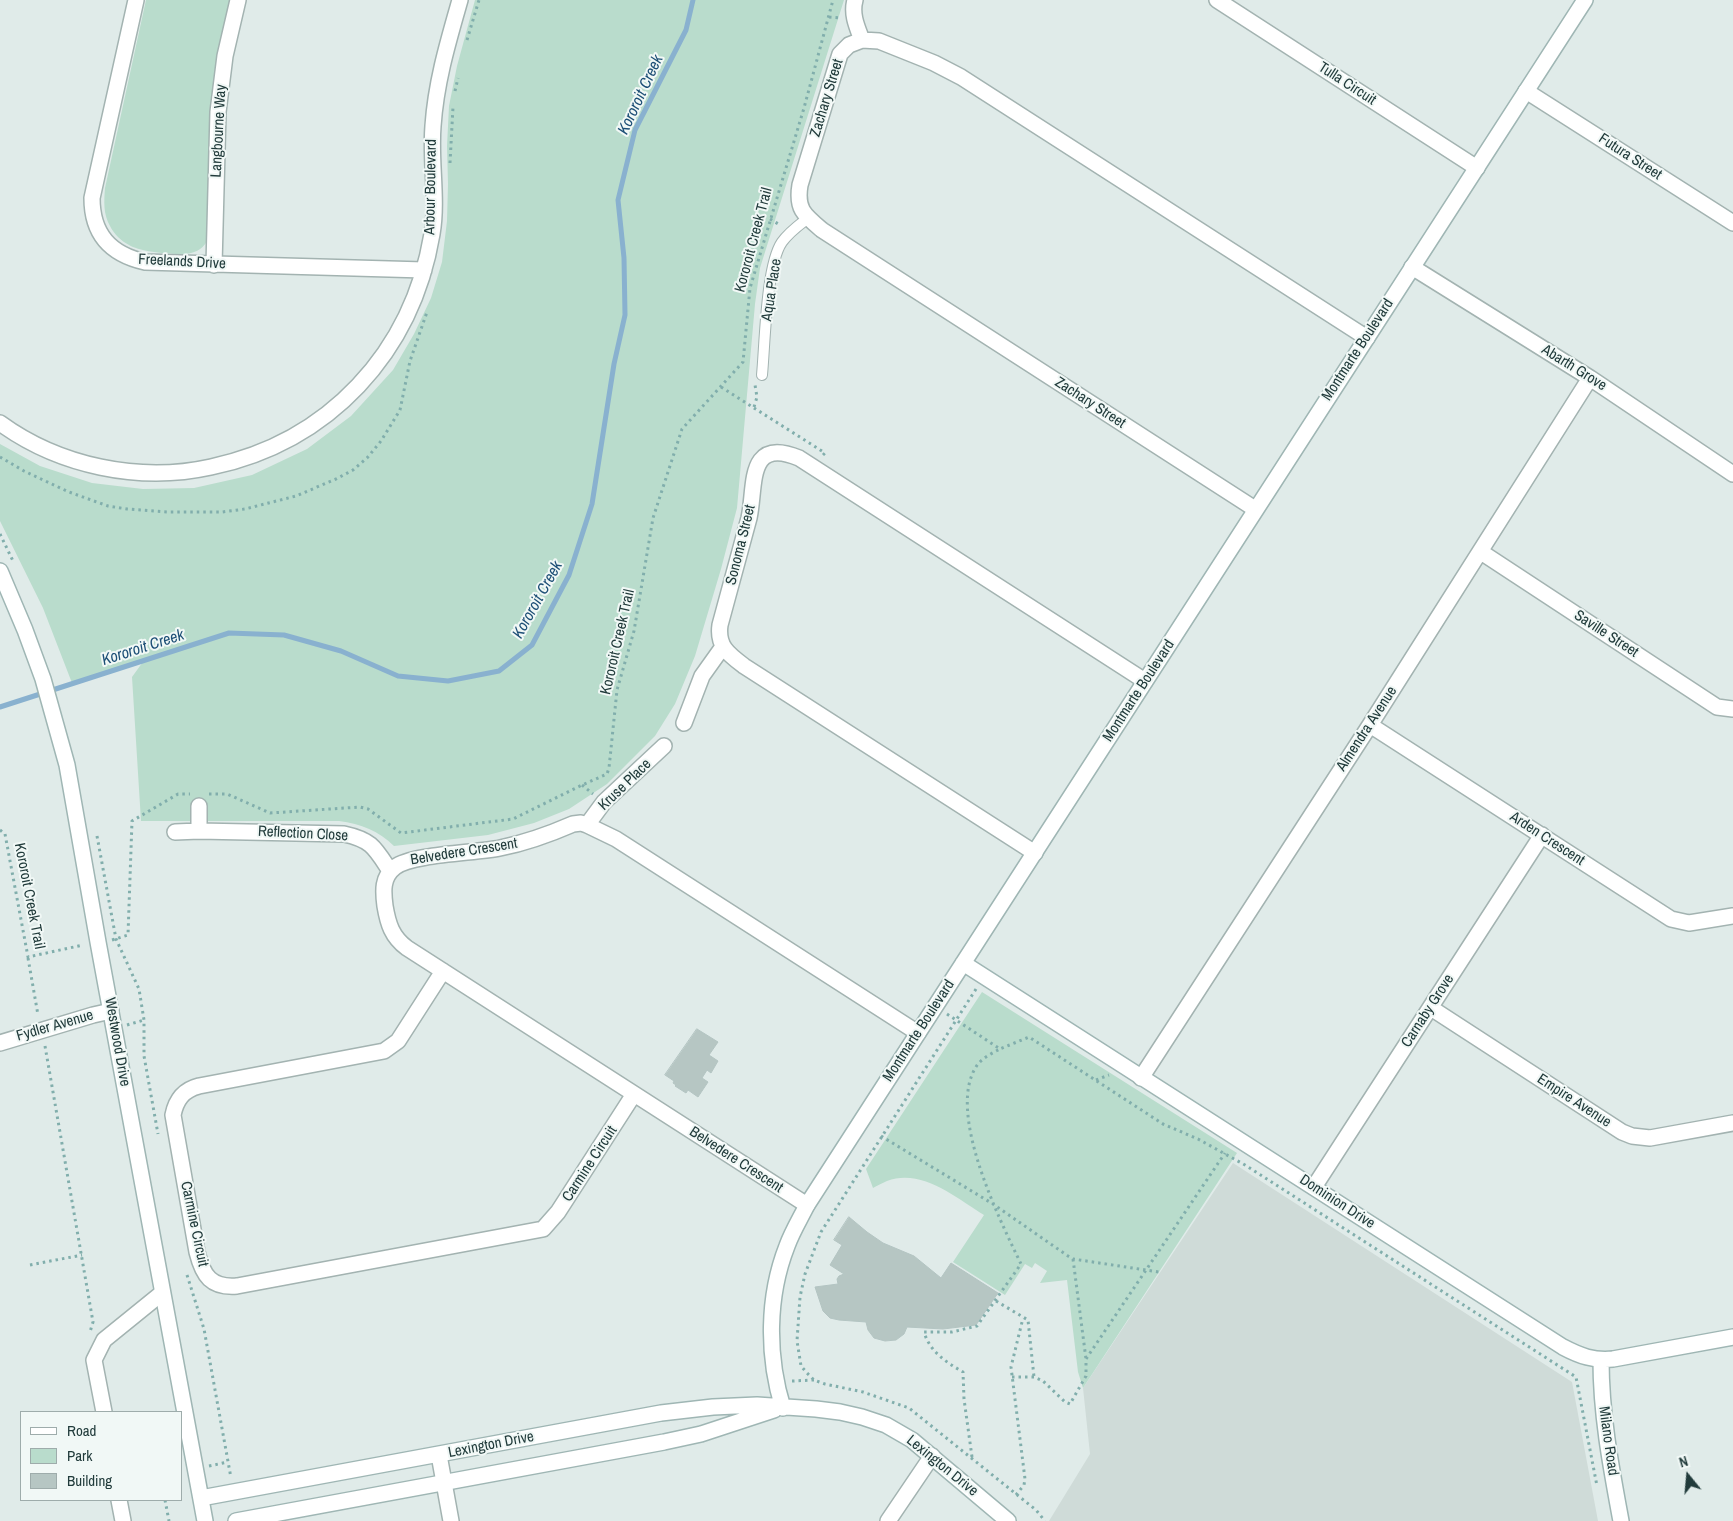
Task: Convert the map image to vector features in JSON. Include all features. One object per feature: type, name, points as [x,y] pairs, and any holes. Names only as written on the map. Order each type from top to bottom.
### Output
[{"type":"street","name":"Freelands Drive","points":[[136,0],[92,198],[94,218],[101,234],[110,247],[131,259],[145,262],[424,270]]},
{"type":"street","name":"Langbourne Way","points":[[214,264],[218,112],[225,56],[238,0]]},
{"type":"street","name":"Arbour Boulevard","points":[[0,423],[30,442],[57,455],[111,470],[170,473],[194,471],[249,457],[275,446],[317,423],[354,390],[382,357],[403,323],[424,270],[432,232],[433,127],[437,88],[444,54],[460,0]]},
{"type":"street","points":[[855,0],[853,8],[854,17],[862,40],[879,41],[934,63],[961,77],[1367,338]]},
{"type":"street","name":"Tulla Circuit","points":[[1217,0],[1477,168]]},
{"type":"street","name":"Montmarte Boulevard","points":[[783,1408],[777,1381],[772,1340],[774,1294],[786,1247],[807,1205],[1585,0]]},
{"type":"street","name":"Zachary Street","points":[[862,40],[849,45],[840,54],[800,185],[798,197],[802,211],[822,230],[1255,509]]},
{"type":"street","name":"Futura Street","points":[[1526,91],[1733,224]]},
{"type":"street","name":"Abarth Grove","points":[[1412,267],[1590,378],[1733,474]]},
{"type":"street","name":"Almendra Avenue","points":[[1141,1078],[1481,552],[1590,378]]},
{"type":"street","name":"Sonoma Street","points":[[722,648],[719,639],[720,625],[749,518],[756,468],[764,457],[780,453],[799,458],[1145,681]]},
{"type":"street","name":"Saville Street","points":[[1481,552],[1717,707],[1733,708]]},
{"type":"street","name":"Westwood Drive","points":[[0,571],[43,679],[67,764],[205,1521]]},
{"type":"street","points":[[684,723],[702,676],[722,648],[744,666],[1034,853]]},
{"type":"street","name":"Arden Crescent","points":[[1370,725],[1671,919],[1689,923],[1733,916]]},
{"type":"street","name":"Kruse Place","points":[[587,825],[604,802],[664,746]]},
{"type":"street","points":[[175,832],[199,831],[201,798]]},
{"type":"street","name":"Belvedere Crescent","points":[[587,825],[577,822],[538,838],[500,848],[408,860],[390,871],[386,878],[383,893],[387,919],[393,934],[407,948],[807,1205]]},
{"type":"street","points":[[587,825],[616,839],[918,1034]]},
{"type":"street","name":"Reflection Close","points":[[199,831],[344,834],[362,838],[375,848],[390,871]]},
{"type":"street","name":"Carnaby Grove","points":[[1314,1186],[1542,835]]},
{"type":"street","name":"Dominion Drive","points":[[964,963],[1141,1078],[1314,1186],[1579,1356],[1601,1360],[1733,1337]]},
{"type":"street","name":"Carmine Circuit","points":[[443,971],[398,1041],[384,1052],[199,1086],[190,1089],[178,1099],[173,1115],[200,1265],[209,1279],[216,1284],[226,1287],[237,1286],[543,1229],[558,1212],[634,1094]]},
{"type":"street","name":"Empire Avenue","points":[[1431,1008],[1622,1132],[1632,1136],[1642,1138],[1658,1137],[1733,1123]]},
{"type":"street","name":"Fydler Avenue","points":[[0,1043],[111,1011]]},
{"type":"street","points":[[104,1411],[94,1360],[104,1340],[162,1293]]},
{"type":"street","name":"Milano Road","points":[[1601,1360],[1605,1429],[1621,1521]]},
{"type":"street","name":"Lexington Drive","points":[[201,1498],[661,1413],[738,1406],[840,1412],[862,1417],[899,1431],[932,1456],[1008,1521]]},
{"type":"street","name":"Lexington Drive","points":[[236,1521],[701,1434],[783,1408]]},
{"type":"street","points":[[438,1455],[451,1521]]},
{"type":"street","points":[[888,1521],[932,1456]]},
{"type":"street","points":[[119,1501],[123,1521]]},
{"type":"lane","name":"Aqua Place","points":[[762,375],[771,280],[778,249],[791,231],[808,218]]},
{"type":"path","points":[[465,46],[479,0]]},
{"type":"path","name":"Kororoit Creek Trail","points":[[0,830],[5,834],[28,958],[128,935],[132,821],[178,794],[201,798],[227,794],[270,813],[360,807],[368,809],[397,832],[410,833],[513,819],[607,774],[617,690],[634,631],[653,518],[682,429],[743,362],[750,288],[804,108],[833,0]]},
{"type":"path","points":[[455,95],[460,69]]},
{"type":"path","points":[[450,166],[450,133],[453,104]]},
{"type":"path","points":[[0,457],[24,471],[69,492],[108,506],[126,510],[222,512],[245,509],[296,496],[336,480],[353,470],[367,458],[381,441],[400,410],[410,361],[429,305]]},
{"type":"path","points":[[754,408],[757,397],[754,380],[762,375]]},
{"type":"path","points":[[721,386],[824,452],[815,468]]},
{"type":"path","points":[[28,958],[41,1031],[48,1058],[47,1068],[93,1322],[87,1338]]},
{"type":"path","points":[[814,1380],[801,1366],[797,1341],[800,1297],[805,1274],[821,1232],[984,975]]},
{"type":"path","points":[[936,1006],[1000,1049]]},
{"type":"path","points":[[972,1457],[964,1399],[963,1372],[946,1362],[931,1349],[924,1332],[952,1332],[977,1326],[1021,1264],[982,1176],[976,1157],[966,1101],[974,1070],[979,1062],[1000,1049],[1029,1037],[1163,1124],[1225,1153],[1576,1377],[1598,1492]]},
{"type":"path","points":[[881,1136],[993,1204],[1073,1259],[1159,1272]]},
{"type":"path","points":[[1086,1359],[1225,1153]]},
{"type":"path","points":[[30,1265],[82,1255]]},
{"type":"path","points":[[1012,1377],[1034,1377],[1043,1380],[1070,1404],[1086,1376],[1086,1359],[1073,1259]]},
{"type":"path","points":[[996,1301],[1028,1320],[1034,1377]]},
{"type":"path","points":[[1016,1495],[1024,1485],[1024,1479],[1011,1367],[1023,1318]]},
{"type":"path","points":[[777,1381],[814,1380],[863,1392],[909,1408],[1036,1510],[1045,1521]]},
{"type":"path","points":[[165,1501],[169,1521]]},
{"type":"shaded area","points":[[1233,1163],[1572,1382],[1598,1521],[1049,1521],[1090,1454],[1083,1388]]},
{"type":"green space","points":[[146,0],[232,0],[219,58],[212,117],[209,235],[203,247],[191,253],[159,253],[129,245],[114,232],[105,212],[105,188]]},
{"type":"green space","points":[[475,0],[844,0],[760,268],[755,304],[737,508],[695,656],[675,704],[655,736],[607,784],[569,809],[534,823],[488,835],[394,846],[382,836],[369,829],[339,821],[141,821],[132,677],[145,659],[72,683],[43,608],[0,521],[0,444],[40,466],[92,483],[143,489],[194,488],[252,475],[307,449],[351,416],[393,370],[414,334],[431,298],[442,262],[447,221],[449,106],[457,66]]},
{"type":"green space","points":[[982,992],[1237,1153],[1083,1388],[1078,1372],[1067,1280],[1040,1283],[1047,1271],[1035,1263],[1032,1268],[1025,1264],[1005,1295],[953,1262],[984,1215],[950,1193],[913,1178],[887,1181],[873,1188],[866,1169]]},
{"type":"building","points":[[697,1029],[718,1042],[709,1055],[718,1061],[711,1073],[707,1070],[702,1078],[708,1082],[698,1097],[688,1090],[686,1093],[675,1086],[674,1081],[665,1075]]},
{"type":"building","points":[[849,1217],[883,1243],[914,1256],[941,1278],[951,1263],[998,1293],[976,1325],[943,1329],[907,1327],[904,1334],[896,1340],[885,1341],[874,1338],[868,1330],[866,1322],[830,1318],[823,1311],[815,1287],[838,1284],[837,1279],[844,1274],[830,1265],[842,1245],[834,1240]]},
{"type":"waterway","name":"Kororoit Creek","points":[[0,707],[229,633],[284,635],[341,651],[398,676],[448,681],[499,671],[532,645],[569,575],[592,504],[614,364],[625,315],[624,258],[618,200],[635,130],[686,30],[693,0]]}]
